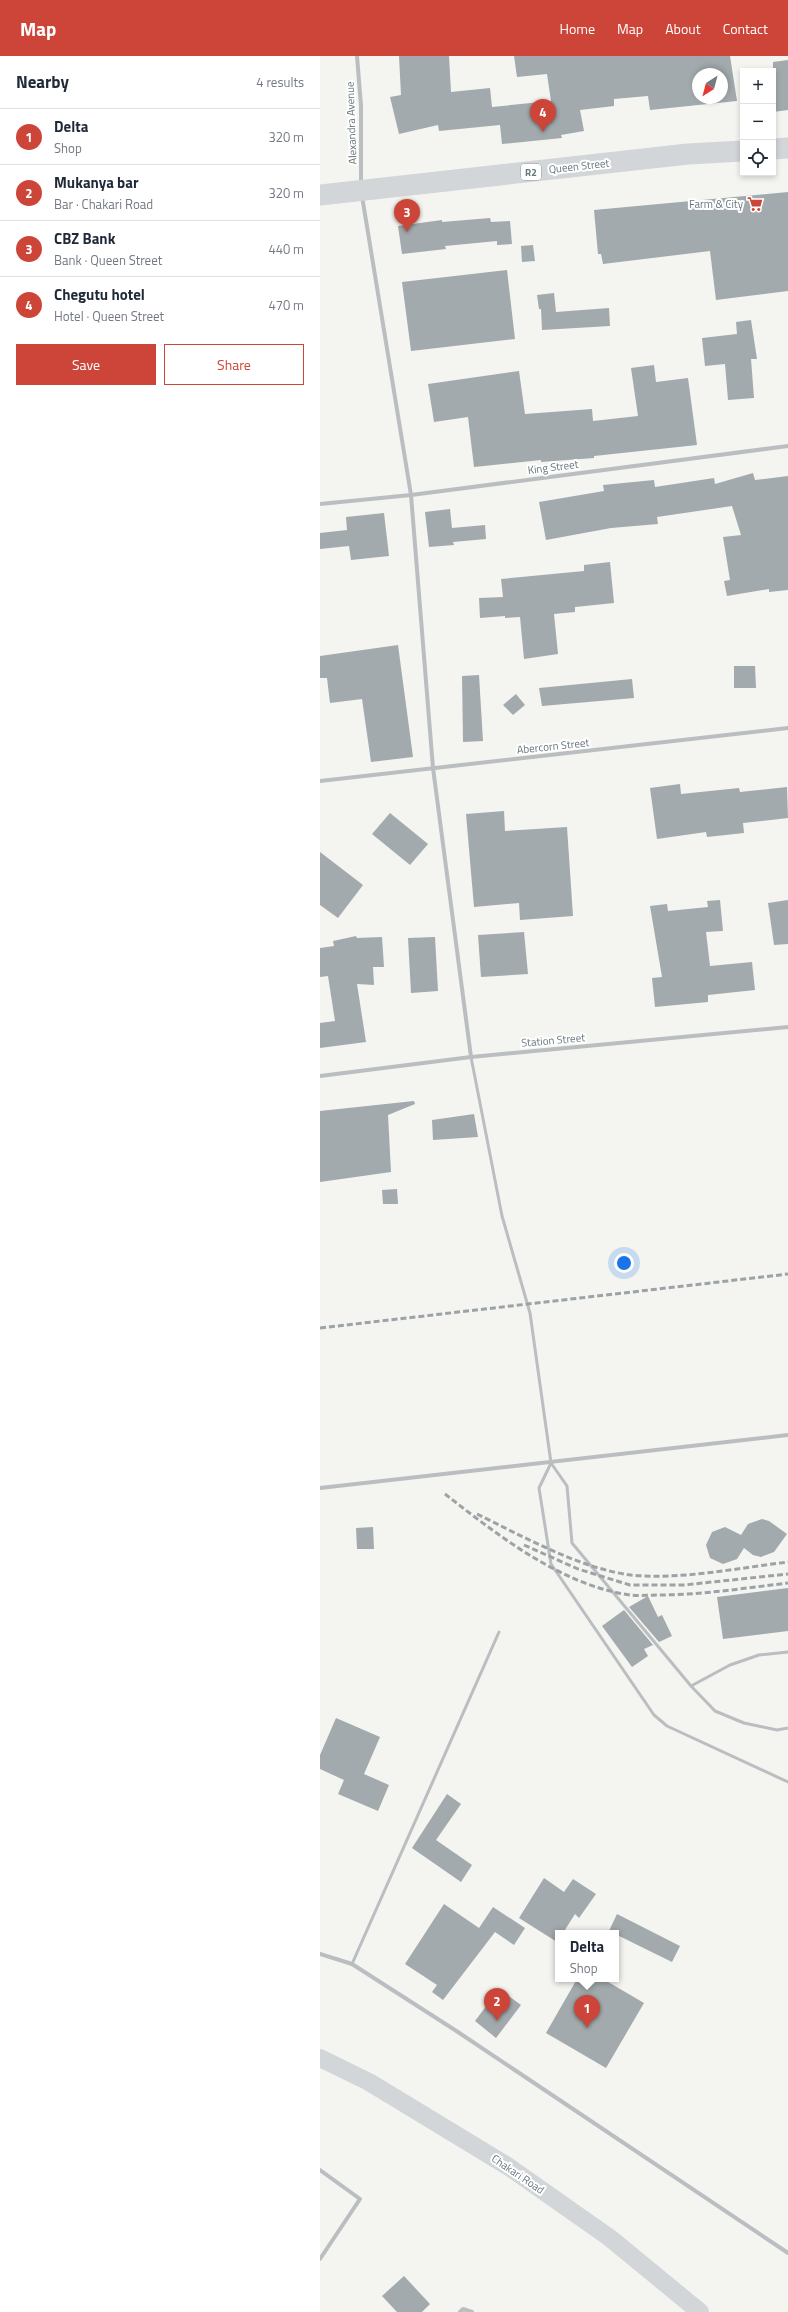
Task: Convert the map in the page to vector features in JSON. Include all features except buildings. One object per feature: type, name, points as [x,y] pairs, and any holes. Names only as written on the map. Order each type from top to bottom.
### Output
[{"type":"highway","points":[[776,149],[788,148]]},
{"type":"highway","name":"Queen Street","points":[[320,195],[688,154],[740,151]]},
{"type":"main road","name":"Chakari Road","points":[[320,2058],[369,2082],[509,2167],[610,2238],[700,2312]]},
{"type":"street","name":"Alexandra Avenue","points":[[357,56],[361,106],[361,190],[411,495],[433,768],[470,1057]]},
{"type":"street","name":"King Street","points":[[320,504],[411,495],[788,446]]},
{"type":"street","name":"Abercorn Street","points":[[320,781],[788,728]]},
{"type":"street","name":"Station Street","points":[[320,1076],[470,1057],[788,1027]]},
{"type":"street","points":[[320,1488],[788,1435]]},
{"type":"street","points":[[320,1954],[352,1964],[458,2032],[788,2253]]},
{"type":"street","points":[[320,2170],[360,2199],[320,2259]]},
{"type":"street","points":[[460,2312],[463,2310],[472,2312]]},
{"type":"lane","points":[[470,1057],[502,1216],[530,1314],[551,1463],[567,1486],[572,1542],[691,1686],[715,1711],[744,1723],[777,1730],[788,1728]]},
{"type":"lane","points":[[551,1463],[539,1488],[551,1564],[654,1715],[667,1726],[788,1782]]},
{"type":"lane","points":[[352,1964],[499,1632]]},
{"type":"lane","points":[[691,1686],[737,1663],[759,1655],[788,1652]]},
{"type":"railway","points":[[320,1328],[788,1274]]},
{"type":"railway","points":[[445,1494],[509,1542],[555,1570],[604,1590],[630,1595],[674,1595],[788,1583]]},
{"type":"railway","points":[[477,1514],[572,1559],[612,1572],[631,1575],[689,1575],[788,1562]]},
{"type":"railway","points":[[524,1545],[578,1569],[630,1585],[684,1585],[788,1574]]},
{"type":"place","name":"Chegutu hotel","points":[[543,132]]},
{"type":"place","name":"Farm & City","points":[[755,204]]},
{"type":"place","name":"CBZ Bank","points":[[407,232]]},
{"type":"place","name":"Mukanya bar","points":[[497,2021]]},
{"type":"place","name":"Delta","points":[[587,2028]]}]
